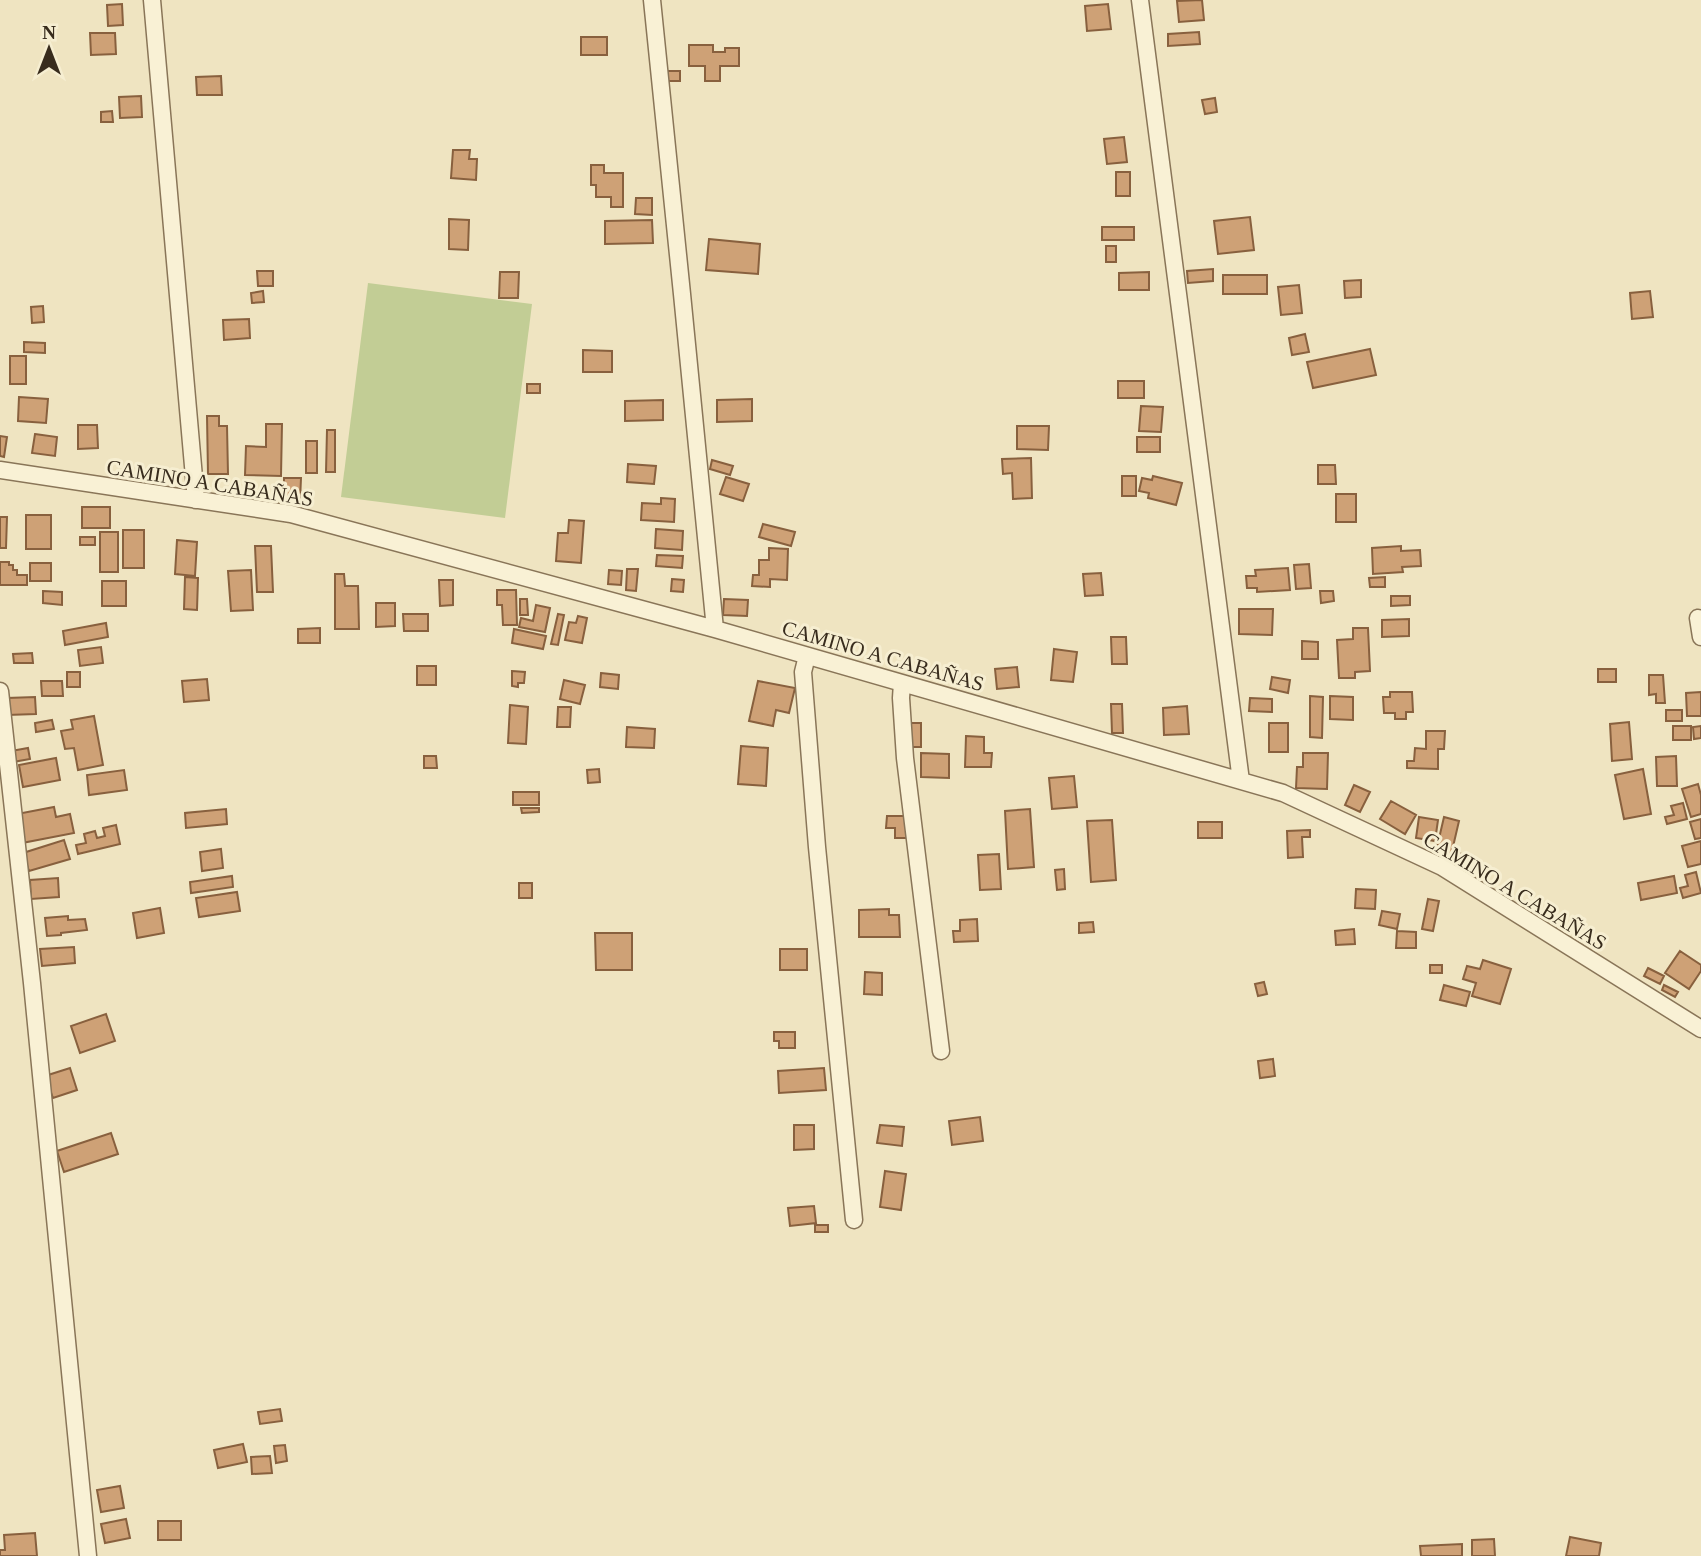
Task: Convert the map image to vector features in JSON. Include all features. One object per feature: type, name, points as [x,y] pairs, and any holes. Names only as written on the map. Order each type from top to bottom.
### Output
[{"type":"street","points":[[152,0],[196,500]]},
{"type":"street","points":[[652,0],[715,629]]},
{"type":"street","points":[[1140,0],[1241,781]]},
{"type":"street","name":"CAMINO A CABAÑAS","points":[[0,470],[291,514],[715,629],[1283,793],[1442,867],[1701,1029]]},
{"type":"street","points":[[1698,618],[1701,637]]},
{"type":"street","points":[[807,656],[803,672],[817,847],[855,1220]]},
{"type":"street","points":[[902,683],[905,758],[941,1051]]},
{"type":"street","points":[[0,691],[33,984],[88,1556]]},
{"type":"green space","points":[[368,283],[532,304],[505,518],[341,497]]},
{"type":"building","points":[[1202,0],[1204,20],[1179,22],[1177,1]]},
{"type":"building","points":[[122,4],[123,25],[108,26],[107,5]]},
{"type":"building","points":[[1108,4],[1111,29],[1087,31],[1085,6]]},
{"type":"building","points":[[1199,32],[1200,44],[1168,46],[1168,34]]},
{"type":"building","points":[[90,33],[115,33],[116,54],[91,55]]},
{"type":"building","points":[[581,37],[607,37],[607,55],[581,55]]},
{"type":"building","points":[[689,45],[713,45],[713,52],[725,52],[725,48],[739,48],[739,66],[720,66],[720,81],[705,81],[705,66],[689,66]]},
{"type":"building","points":[[666,71],[680,71],[680,81],[666,81]]},
{"type":"building","points":[[221,76],[222,95],[197,95],[196,77]]},
{"type":"building","points":[[141,96],[142,117],[120,118],[119,97]]},
{"type":"building","points":[[1215,98],[1217,112],[1205,114],[1202,100]]},
{"type":"building","points":[[112,111],[113,122],[101,122],[101,112]]},
{"type":"building","points":[[1124,137],[1127,162],[1107,164],[1104,139]]},
{"type":"building","points":[[453,150],[470,150],[469,159],[477,159],[476,180],[451,178]]},
{"type":"building","points":[[591,165],[604,165],[604,173],[623,173],[623,207],[611,207],[611,197],[596,197],[596,185],[591,185]]},
{"type":"building","points":[[1116,172],[1130,172],[1130,196],[1116,196]]},
{"type":"building","points":[[636,198],[652,198],[652,215],[635,214]]},
{"type":"building","points":[[1250,217],[1254,250],[1218,254],[1214,221]]},
{"type":"building","points":[[449,219],[469,220],[468,250],[449,249]]},
{"type":"building","points":[[652,220],[653,243],[605,244],[605,221]]},
{"type":"building","points":[[1102,227],[1134,227],[1134,240],[1102,240]]},
{"type":"building","points":[[709,239],[760,244],[758,274],[706,270]]},
{"type":"building","points":[[1106,246],[1116,246],[1116,262],[1106,262]]},
{"type":"building","points":[[1213,269],[1213,281],[1188,283],[1187,271]]},
{"type":"building","points":[[257,271],[273,271],[273,286],[258,286]]},
{"type":"building","points":[[500,272],[519,272],[518,298],[499,298]]},
{"type":"building","points":[[1149,272],[1149,290],[1119,290],[1119,273]]},
{"type":"building","points":[[1223,275],[1267,275],[1267,294],[1223,294]]},
{"type":"building","points":[[1361,280],[1361,297],[1345,298],[1344,281]]},
{"type":"building","points":[[1299,285],[1302,313],[1281,315],[1278,287]]},
{"type":"building","points":[[263,291],[264,302],[252,303],[251,293]]},
{"type":"building","points":[[1650,291],[1653,317],[1632,319],[1630,293]]},
{"type":"building","points":[[43,306],[44,322],[32,323],[31,307]]},
{"type":"building","points":[[249,319],[250,338],[224,340],[223,320]]},
{"type":"building","points":[[1305,334],[1309,352],[1292,355],[1289,338]]},
{"type":"building","points":[[24,342],[45,343],[45,353],[24,352]]},
{"type":"building","points":[[1370,349],[1376,375],[1313,388],[1307,362]]},
{"type":"building","points":[[583,350],[612,351],[612,372],[583,372]]},
{"type":"building","points":[[10,356],[26,356],[26,384],[10,384]]},
{"type":"building","points":[[1118,381],[1144,381],[1144,398],[1118,398]]},
{"type":"building","points":[[527,384],[540,384],[540,393],[527,393]]},
{"type":"building","points":[[19,397],[48,399],[46,423],[18,421]]},
{"type":"building","points":[[752,399],[752,421],[717,422],[717,400]]},
{"type":"building","points":[[663,400],[663,420],[625,421],[625,401]]},
{"type":"building","points":[[1141,406],[1163,407],[1161,432],[1139,431]]},
{"type":"building","points":[[207,416],[219,416],[219,426],[227,426],[228,474],[208,474]]},
{"type":"building","points":[[266,424],[282,424],[281,476],[245,475],[246,446],[266,447]]},
{"type":"building","points":[[78,425],[97,425],[98,448],[78,449]]},
{"type":"building","points":[[1017,426],[1049,426],[1048,450],[1017,449]]},
{"type":"building","points":[[327,430],[335,430],[335,472],[326,472]]},
{"type":"building","points":[[35,434],[57,437],[55,456],[32,453]]},
{"type":"building","points":[[0,436],[7,437],[4,457],[0,456]]},
{"type":"building","points":[[1137,437],[1160,437],[1160,452],[1137,452]]},
{"type":"building","points":[[306,441],[317,441],[317,473],[306,473]]},
{"type":"building","points":[[1031,458],[1032,498],[1013,499],[1012,473],[1003,474],[1002,459]]},
{"type":"building","points":[[712,460],[733,466],[730,475],[710,469]]},
{"type":"building","points":[[628,464],[656,466],[654,484],[627,482]]},
{"type":"building","points":[[1318,465],[1335,465],[1336,484],[1318,484]]},
{"type":"building","points":[[1122,476],[1136,476],[1136,496],[1122,496]]},
{"type":"building","points":[[1153,476],[1182,483],[1176,505],[1148,498],[1149,493],[1139,491],[1142,478],[1152,480]]},
{"type":"building","points":[[726,477],[749,484],[743,501],[720,494]]},
{"type":"building","points":[[284,478],[301,478],[300,501],[284,501]]},
{"type":"building","points":[[1336,494],[1356,494],[1356,522],[1336,522]]},
{"type":"building","points":[[661,498],[675,499],[674,522],[641,520],[642,503],[661,504]]},
{"type":"building","points":[[82,507],[110,507],[110,528],[82,528]]},
{"type":"building","points":[[26,515],[51,515],[51,549],[26,549]]},
{"type":"building","points":[[0,517],[7,517],[6,548],[0,548]]},
{"type":"building","points":[[569,520],[584,521],[581,563],[556,561],[558,533],[568,533]]},
{"type":"building","points":[[763,524],[795,532],[791,546],[759,537]]},
{"type":"building","points":[[656,529],[683,531],[682,550],[655,548]]},
{"type":"building","points":[[123,530],[144,530],[144,568],[123,568]]},
{"type":"building","points":[[100,532],[118,532],[118,572],[100,572]]},
{"type":"building","points":[[80,537],[95,537],[95,545],[80,545]]},
{"type":"building","points":[[177,540],[197,542],[195,576],[175,574]]},
{"type":"building","points":[[255,546],[271,546],[273,592],[257,592]]},
{"type":"building","points":[[1401,546],[1401,551],[1420,550],[1421,566],[1402,567],[1403,572],[1373,574],[1372,548]]},
{"type":"building","points":[[769,548],[788,549],[787,580],[770,579],[770,587],[752,586],[753,575],[759,575],[759,560],[769,560]]},
{"type":"building","points":[[657,555],[683,556],[682,568],[656,566]]},
{"type":"building","points":[[0,562],[13,565],[17,575],[27,575],[27,585],[0,585]]},
{"type":"building","points":[[30,563],[51,563],[51,581],[30,581]]},
{"type":"building","points":[[1309,564],[1311,588],[1296,589],[1294,565]]},
{"type":"building","points":[[1288,568],[1290,590],[1257,592],[1257,588],[1247,588],[1246,576],[1256,576],[1255,570]]},
{"type":"building","points":[[627,569],[638,569],[636,591],[626,590]]},
{"type":"building","points":[[251,570],[253,610],[231,611],[228,571]]},
{"type":"building","points":[[609,570],[622,571],[621,585],[608,584]]},
{"type":"building","points":[[1101,573],[1103,595],[1085,596],[1083,574]]},
{"type":"building","points":[[335,574],[344,574],[345,586],[358,586],[359,629],[335,629]]},
{"type":"building","points":[[185,577],[198,578],[197,610],[184,609]]},
{"type":"building","points":[[1385,577],[1385,587],[1370,587],[1369,578]]},
{"type":"building","points":[[672,579],[684,580],[683,592],[671,591]]},
{"type":"building","points":[[439,580],[453,580],[453,605],[440,606]]},
{"type":"building","points":[[102,581],[126,581],[126,606],[102,606]]},
{"type":"building","points":[[497,590],[516,590],[517,625],[503,625],[502,605],[497,605]]},
{"type":"building","points":[[43,591],[62,592],[62,605],[43,603]]},
{"type":"building","points":[[1320,591],[1333,591],[1334,601],[1321,603]]},
{"type":"building","points":[[1391,596],[1410,596],[1410,605],[1391,606]]},
{"type":"building","points":[[520,599],[527,599],[528,615],[520,615]]},
{"type":"building","points":[[724,599],[748,600],[747,616],[723,615]]},
{"type":"building","points":[[376,603],[395,603],[395,626],[376,627]]},
{"type":"building","points":[[536,605],[550,608],[545,632],[519,627],[521,618],[533,621]]},
{"type":"building","points":[[1239,609],[1273,609],[1272,635],[1239,634]]},
{"type":"building","points":[[403,614],[428,614],[428,631],[404,631]]},
{"type":"building","points":[[558,614],[564,615],[558,645],[551,644]]},
{"type":"building","points":[[578,616],[587,618],[582,643],[565,640],[569,622],[576,623]]},
{"type":"building","points":[[1409,619],[1409,636],[1382,637],[1382,620]]},
{"type":"building","points":[[106,623],[108,637],[65,645],[63,631]]},
{"type":"building","points":[[320,628],[320,643],[298,643],[298,629]]},
{"type":"building","points":[[1353,628],[1368,628],[1370,671],[1355,672],[1355,678],[1339,678],[1337,640],[1353,639]]},
{"type":"building","points":[[514,629],[546,636],[543,649],[512,643]]},
{"type":"building","points":[[1111,637],[1126,637],[1127,664],[1112,664]]},
{"type":"building","points":[[1302,641],[1318,642],[1318,659],[1302,659]]},
{"type":"building","points":[[101,647],[103,663],[80,666],[78,650]]},
{"type":"building","points":[[1054,649],[1077,652],[1073,682],[1051,680]]},
{"type":"building","points":[[32,653],[33,663],[14,663],[13,654]]},
{"type":"building","points":[[417,666],[436,666],[436,685],[417,685]]},
{"type":"building","points":[[1017,667],[1019,687],[997,689],[995,669]]},
{"type":"building","points":[[1598,669],[1616,669],[1616,682],[1598,682]]},
{"type":"building","points":[[512,671],[525,672],[524,683],[518,683],[518,687],[512,686]]},
{"type":"building","points":[[67,672],[80,672],[80,687],[67,687]]},
{"type":"building","points":[[601,673],[619,675],[618,689],[600,687]]},
{"type":"building","points":[[1649,675],[1663,675],[1665,703],[1656,703],[1656,694],[1649,695]]},
{"type":"building","points":[[1272,677],[1290,680],[1288,693],[1270,689]]},
{"type":"building","points":[[207,679],[209,700],[184,702],[182,681]]},
{"type":"building","points":[[564,680],[585,685],[580,704],[560,699]]},
{"type":"building","points":[[41,681],[62,681],[63,696],[42,696]]},
{"type":"building","points":[[758,681],[795,688],[789,713],[776,710],[773,726],[749,721]]},
{"type":"building","points":[[1390,692],[1412,692],[1413,712],[1406,712],[1406,719],[1395,719],[1395,713],[1384,713],[1383,697],[1390,697]]},
{"type":"building","points":[[1701,692],[1701,716],[1687,716],[1686,693]]},
{"type":"building","points":[[1310,696],[1323,697],[1322,738],[1310,737]]},
{"type":"building","points":[[1330,696],[1353,697],[1353,720],[1330,719]]},
{"type":"building","points":[[35,697],[36,714],[7,715],[7,698]]},
{"type":"building","points":[[1250,698],[1272,699],[1272,712],[1249,711]]},
{"type":"building","points":[[1111,704],[1122,704],[1123,733],[1112,733]]},
{"type":"building","points":[[510,705],[528,707],[526,744],[508,743]]},
{"type":"building","points":[[1187,706],[1189,734],[1164,735],[1163,708]]},
{"type":"building","points":[[558,707],[571,707],[570,727],[557,727]]},
{"type":"building","points":[[1666,710],[1682,710],[1682,721],[1666,721]]},
{"type":"building","points":[[94,716],[103,765],[78,770],[74,748],[65,749],[61,731],[73,729],[71,720]]},
{"type":"building","points":[[52,720],[54,729],[36,732],[35,723]]},
{"type":"building","points":[[1629,722],[1632,759],[1612,761],[1610,724]]},
{"type":"building","points":[[908,723],[921,723],[921,747],[908,747]]},
{"type":"building","points":[[1269,723],[1288,723],[1288,752],[1269,752]]},
{"type":"building","points":[[1673,726],[1691,726],[1691,740],[1673,740]]},
{"type":"building","points":[[1701,726],[1701,738],[1694,739],[1693,727]]},
{"type":"building","points":[[627,727],[655,729],[654,748],[626,747]]},
{"type":"building","points":[[1426,731],[1445,731],[1444,749],[1438,749],[1438,769],[1407,768],[1407,761],[1414,761],[1415,748],[1426,749]]},
{"type":"building","points":[[966,736],[984,737],[984,753],[992,753],[991,767],[965,767]]},
{"type":"building","points":[[741,746],[768,748],[766,786],[738,784]]},
{"type":"building","points":[[28,748],[30,759],[13,762],[11,751]]},
{"type":"building","points":[[921,753],[949,754],[949,778],[921,777]]},
{"type":"building","points":[[1303,753],[1328,753],[1327,789],[1296,788],[1297,767],[1303,767]]},
{"type":"building","points":[[424,756],[436,756],[437,768],[424,768]]},
{"type":"building","points":[[1676,756],[1677,786],[1657,786],[1656,757]]},
{"type":"building","points":[[56,758],[60,780],[23,787],[19,765]]},
{"type":"building","points":[[599,769],[600,782],[588,783],[587,770]]},
{"type":"building","points":[[1643,769],[1651,814],[1624,819],[1615,775]]},
{"type":"building","points":[[124,770],[127,790],[89,795],[87,775]]},
{"type":"building","points":[[1074,776],[1077,807],[1052,809],[1049,778]]},
{"type":"building","points":[[1698,784],[1701,814],[1691,817],[1682,789]]},
{"type":"building","points":[[1354,785],[1370,792],[1360,812],[1345,805]]},
{"type":"building","points":[[513,792],[539,792],[539,805],[513,805]]},
{"type":"building","points":[[1391,801],[1416,815],[1405,834],[1380,819]]},
{"type":"building","points":[[1683,803],[1687,819],[1667,824],[1665,817],[1674,815],[1671,806]]},
{"type":"building","points":[[54,807],[56,817],[70,814],[74,833],[22,843],[17,814]]},
{"type":"building","points":[[521,808],[539,808],[539,812],[522,813]]},
{"type":"building","points":[[226,809],[227,824],[186,828],[185,813]]},
{"type":"building","points":[[1030,809],[1034,867],[1008,869],[1005,811]]},
{"type":"building","points":[[887,816],[908,816],[907,838],[895,838],[895,828],[886,828]]},
{"type":"building","points":[[1419,817],[1438,820],[1435,841],[1416,838]]},
{"type":"building","points":[[1444,817],[1459,821],[1452,851],[1460,853],[1457,865],[1434,860]]},
{"type":"building","points":[[1701,819],[1701,838],[1695,839],[1690,822]]},
{"type":"building","points":[[1112,820],[1116,880],[1091,882],[1087,821]]},
{"type":"building","points":[[1198,822],[1222,822],[1222,838],[1198,838]]},
{"type":"building","points":[[116,825],[120,844],[78,854],[76,845],[86,843],[84,834],[95,831],[97,838],[105,836],[103,828]]},
{"type":"building","points":[[1310,830],[1310,837],[1302,837],[1303,857],[1288,858],[1287,831]]},
{"type":"building","points":[[64,840],[70,859],[29,871],[23,853]]},
{"type":"building","points":[[1701,841],[1701,864],[1688,867],[1682,846]]},
{"type":"building","points":[[221,849],[223,868],[202,871],[200,852]]},
{"type":"building","points":[[999,854],[1001,889],[980,890],[978,855]]},
{"type":"building","points":[[1064,869],[1065,889],[1057,890],[1055,870]]},
{"type":"building","points":[[1696,872],[1701,893],[1683,898],[1680,888],[1688,886],[1685,875]]},
{"type":"building","points":[[232,876],[233,887],[191,893],[190,882]]},
{"type":"building","points":[[1674,876],[1677,893],[1641,900],[1638,883]]},
{"type":"building","points":[[58,878],[59,897],[31,899],[30,880]]},
{"type":"building","points":[[519,883],[532,883],[532,898],[519,898]]},
{"type":"building","points":[[1356,889],[1376,890],[1375,909],[1355,908]]},
{"type":"building","points":[[237,892],[240,911],[199,917],[196,898]]},
{"type":"building","points":[[1428,899],[1439,901],[1433,931],[1422,929]]},
{"type":"building","points":[[160,908],[164,933],[137,938],[133,913]]},
{"type":"building","points":[[889,909],[889,915],[899,915],[900,937],[859,937],[859,910]]},
{"type":"building","points":[[1382,911],[1400,914],[1397,929],[1379,925]]},
{"type":"building","points":[[68,916],[68,920],[85,919],[87,930],[47,936],[45,918]]},
{"type":"building","points":[[977,919],[978,941],[954,942],[953,931],[960,931],[960,920]]},
{"type":"building","points":[[1093,922],[1094,932],[1079,933],[1079,923]]},
{"type":"building","points":[[1354,929],[1355,944],[1336,945],[1335,931]]},
{"type":"building","points":[[1397,931],[1416,932],[1416,948],[1396,948]]},
{"type":"building","points":[[595,933],[632,933],[632,970],[596,970]]},
{"type":"building","points":[[74,947],[75,963],[42,966],[40,949]]},
{"type":"building","points":[[780,949],[807,949],[807,970],[780,970]]},
{"type":"building","points":[[1680,951],[1701,965],[1701,971],[1689,989],[1665,973]]},
{"type":"building","points":[[1483,960],[1511,969],[1500,1004],[1472,996],[1476,983],[1463,979],[1467,966],[1480,969]]},
{"type":"building","points":[[1430,965],[1442,965],[1442,973],[1430,973]]},
{"type":"building","points":[[1648,968],[1664,976],[1660,984],[1644,976]]},
{"type":"building","points":[[865,972],[882,973],[882,995],[864,994]]},
{"type":"building","points":[[1264,982],[1267,994],[1258,996],[1255,984]]},
{"type":"building","points":[[1444,985],[1470,992],[1466,1006],[1440,1000]]},
{"type":"building","points":[[1664,985],[1678,992],[1675,997],[1662,990]]},
{"type":"building","points":[[106,1014],[115,1041],[80,1053],[71,1026]]},
{"type":"building","points":[[774,1032],[795,1032],[795,1048],[779,1048],[779,1041],[774,1041]]},
{"type":"building","points":[[1273,1059],[1275,1076],[1260,1078],[1258,1061]]},
{"type":"building","points":[[70,1068],[77,1090],[53,1098],[45,1076]]},
{"type":"building","points":[[824,1068],[826,1090],[779,1093],[778,1071]]},
{"type":"building","points":[[980,1117],[983,1141],[952,1145],[949,1121]]},
{"type":"building","points":[[794,1125],[814,1125],[814,1149],[794,1150]]},
{"type":"building","points":[[880,1125],[904,1127],[902,1146],[877,1143]]},
{"type":"building","points":[[111,1133],[118,1154],[64,1172],[57,1151]]},
{"type":"building","points":[[885,1171],[906,1174],[901,1210],[880,1207]]},
{"type":"building","points":[[814,1206],[816,1223],[790,1226],[788,1208]]},
{"type":"building","points":[[815,1225],[828,1225],[828,1232],[815,1232]]},
{"type":"building","points":[[280,1409],[282,1421],[260,1424],[258,1412]]},
{"type":"building","points":[[243,1444],[247,1462],[218,1468],[214,1450]]},
{"type":"building","points":[[285,1445],[287,1461],[276,1463],[274,1446]]},
{"type":"building","points":[[270,1456],[272,1473],[252,1474],[251,1457]]},
{"type":"building","points":[[120,1486],[124,1508],[101,1512],[97,1490]]},
{"type":"building","points":[[126,1519],[130,1538],[105,1543],[101,1524]]},
{"type":"building","points":[[158,1521],[181,1521],[181,1540],[158,1540]]},
{"type":"building","points":[[35,1533],[37,1556],[0,1556],[0,1550],[5,1550],[4,1535]]},
{"type":"building","points":[[1570,1537],[1601,1543],[1599,1556],[1566,1556]]},
{"type":"building","points":[[1494,1539],[1495,1556],[1472,1556],[1472,1540]]},
{"type":"building","points":[[1462,1544],[1462,1556],[1421,1556],[1420,1546]]}]
